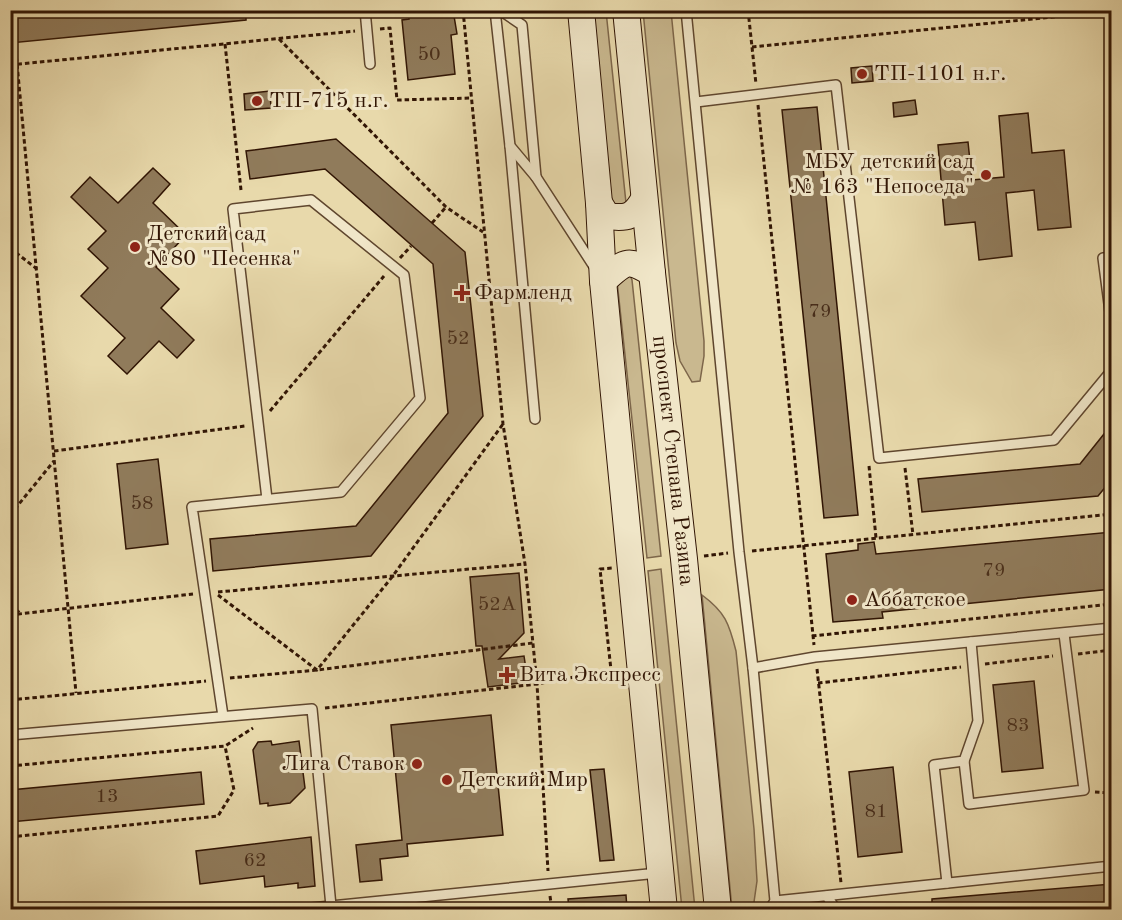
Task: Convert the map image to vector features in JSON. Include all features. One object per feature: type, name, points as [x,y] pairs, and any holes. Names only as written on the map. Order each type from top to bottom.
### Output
[{"type":"main road","points":[[581,10],[599,203],[603,281],[664,909]]},
{"type":"main road","name":"проспект Степана Разина","points":[[626,10],[644,200],[684,559],[718,909]]},
{"type":"main road","points":[[599,203],[608,216],[623,218],[638,211],[644,200]]},
{"type":"main road","points":[[603,281],[622,264],[635,263],[652,273]]},
{"type":"lane","points":[[365,10],[370,64]]},
{"type":"lane","points":[[495,10],[535,419]]},
{"type":"lane","points":[[500,10],[522,25],[536,177]]},
{"type":"lane","points":[[686,10],[775,900],[769,909]]},
{"type":"lane","points":[[696,102],[837,85],[879,458],[1054,440],[1112,370]]},
{"type":"lane","points":[[510,146],[536,177],[603,281]]},
{"type":"lane","points":[[223,716],[192,507],[341,492],[420,398],[404,275],[310,200],[233,208],[267,499]]},
{"type":"lane","points":[[1112,257],[1103,258],[1112,327]]},
{"type":"lane","points":[[753,668],[815,657],[1112,628]]},
{"type":"lane","points":[[971,642],[978,721],[964,761],[969,804],[1084,790],[1064,634]]},
{"type":"lane","points":[[10,735],[312,709],[332,906]]},
{"type":"lane","points":[[947,883],[934,765],[964,761]]},
{"type":"lane","points":[[775,900],[1112,866]]},
{"type":"lane","points":[[291,909],[660,873]]},
{"type":"lane","points":[[827,896],[836,909]]},
{"type":"path","points":[[463,10],[503,424],[525,564],[533,643],[549,883]]},
{"type":"path","points":[[748,10],[802,546],[842,894]]},
{"type":"path","points":[[752,47],[1112,11]]},
{"type":"path","points":[[10,65],[390,28],[397,100],[472,98]]},
{"type":"path","points":[[279,39],[446,207],[483,232]]},
{"type":"path","points":[[15,42],[76,693]]},
{"type":"path","points":[[225,44],[241,190]]},
{"type":"path","points":[[432,223],[446,207]]},
{"type":"path","points":[[10,248],[37,269]]},
{"type":"path","points":[[317,670],[392,577],[503,424]]},
{"type":"path","points":[[10,515],[55,460]]},
{"type":"path","points":[[684,559],[1112,514]]},
{"type":"path","points":[[317,670],[214,592],[525,564]]},
{"type":"path","points":[[537,684],[611,670],[600,569],[630,567]]},
{"type":"path","points":[[10,615],[204,593]]},
{"type":"path","points":[[813,636],[1112,604]]},
{"type":"path","points":[[10,605],[22,614]]},
{"type":"path","points":[[10,700],[317,670],[533,643]]},
{"type":"path","points":[[10,837],[218,816],[234,790],[225,746]]},
{"type":"shaded area","points":[[593,11],[606,11],[625,208],[612,204]]},
{"type":"shaded area","points":[[643,11],[671,11],[704,341],[700,381],[692,382],[680,361],[676,343]]},
{"type":"shaded area","points":[[630,275],[661,556],[647,558],[617,281]]},
{"type":"shaded area","points":[[661,569],[695,909],[682,909],[648,571]]},
{"type":"shaded area","points":[[702,595],[716,607],[725,619],[736,651],[754,829],[757,881],[753,909],[732,909]]},
{"type":"building","points":[[246,10],[246,20],[10,43],[10,11]]},
{"type":"building","points":[[408,10],[453,10],[457,34],[451,35],[455,74],[408,80],[402,20],[409,19]]},
{"type":"building","name":"ТП-1101 н.г.","points":[[872,66],[873,81],[852,83],[851,68]]},
{"type":"building","name":"ТП-715 н.г.","points":[[270,91],[271,108],[245,110],[244,94]]},
{"type":"building","points":[[915,100],[917,114],[894,117],[893,103]]},
{"type":"building","points":[[817,107],[858,515],[824,518],[782,110]]},
{"type":"building","points":[[1028,113],[1032,153],[1064,150],[1071,227],[1038,230],[1034,190],[1006,193],[1012,256],[979,260],[975,222],[945,225],[938,145],[968,142],[972,180],[1004,177],[999,116]]},
{"type":"building","points":[[336,139],[465,252],[483,416],[371,556],[213,571],[210,539],[356,526],[448,413],[433,264],[325,169],[250,179],[246,151]]},
{"type":"building","points":[[153,168],[170,184],[153,203],[186,235],[156,267],[179,289],[161,308],[194,340],[177,358],[159,341],[127,374],[108,356],[125,338],[81,296],[108,268],[88,249],[106,231],[71,197],[90,177],[118,203]]},
{"type":"building","points":[[1112,424],[1112,479],[1098,496],[922,512],[918,479],[1080,464]]},
{"type":"building","points":[[158,459],[168,544],[126,549],[117,464]]},
{"type":"building","points":[[1112,532],[1112,589],[882,612],[883,618],[833,622],[826,554],[858,550],[858,544],[874,542],[876,554]]},
{"type":"building","points":[[519,573],[524,633],[499,659],[524,656],[528,682],[488,687],[482,646],[476,646],[470,577]]},
{"type":"building","points":[[1034,681],[1043,768],[1002,772],[993,685]]},
{"type":"building","name":"Детский Мир","points":[[491,715],[503,835],[407,844],[408,856],[380,859],[382,880],[360,882],[356,845],[402,840],[391,725]]},
{"type":"building","points":[[271,741],[272,745],[299,741],[305,788],[290,803],[268,806],[268,803],[260,804],[253,750],[258,742]]},
{"type":"building","points":[[893,767],[902,852],[858,857],[849,772]]},
{"type":"building","points":[[604,769],[614,860],[600,861],[590,770]]},
{"type":"building","points":[[201,772],[204,804],[10,822],[10,790]]},
{"type":"building","points":[[311,837],[315,886],[298,888],[298,883],[265,887],[264,876],[200,884],[196,851]]},
{"type":"building","points":[[1112,884],[1112,909],[932,909],[932,899]]},
{"type":"building","points":[[626,895],[627,909],[569,909],[568,899]]},
{"type":"place","name":"ТП-1101 н.г.","points":[[862,74]]},
{"type":"place","name":"ТП-715 н.г.","points":[[257,101]]},
{"type":"place","name":"МБУ детский сад № 163 \"Непоседа\"","points":[[986,175]]},
{"type":"place","name":"Детский сад №80 \"Песенка\"","points":[[135,247]]},
{"type":"place","name":"Фармленд","points":[[462,293]]},
{"type":"place","name":"Аббатское","points":[[852,600]]},
{"type":"place","name":"Вита Экспресс","points":[[507,675]]},
{"type":"place","name":"Лига Ставок","points":[[417,764]]},
{"type":"place","name":"Детский Мир","points":[[447,780]]}]
